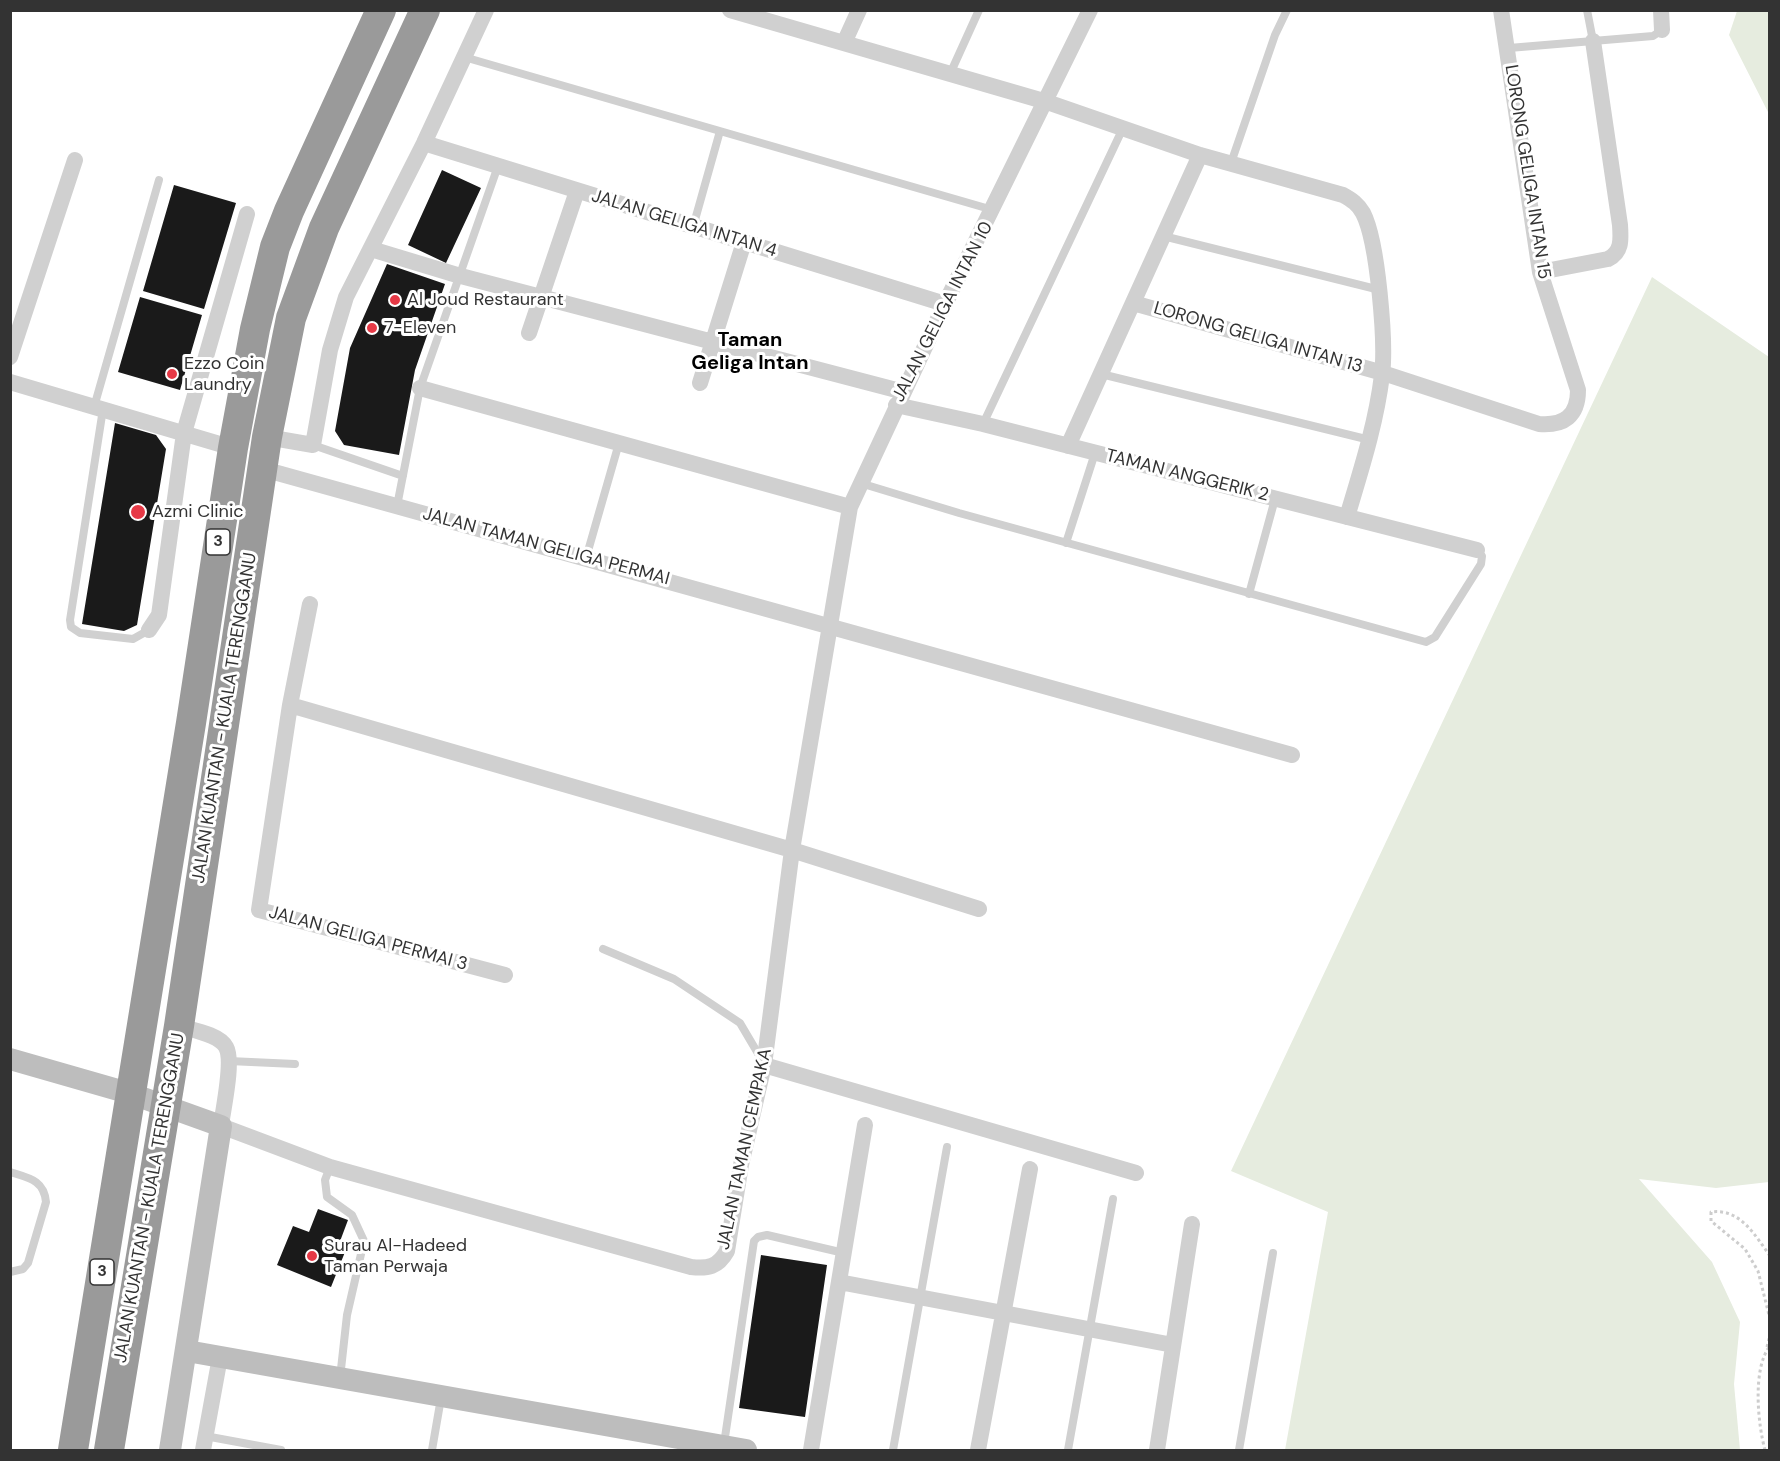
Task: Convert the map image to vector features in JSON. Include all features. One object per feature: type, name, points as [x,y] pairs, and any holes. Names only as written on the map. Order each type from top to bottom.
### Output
[{"type":"highway","name":"JALAN KUANTAN - KUALA TERENGGANU","points":[[73,1450],[132,1094],[233,448],[255,329],[275,247],[306,171],[381,10]]},
{"type":"highway","name":"JALAN KUANTAN - KUALA TERENGGANU","points":[[109,1450],[179,1026],[267,437],[291,318],[303,279],[324,228],[425,10]]},
{"type":"street","points":[[267,437],[314,445],[337,322],[346,297],[424,143],[486,10]]},
{"type":"street","points":[[730,10],[758,14],[844,43],[1047,102],[1200,155],[1344,195],[1356,203],[1368,229],[1380,291],[1383,374],[1370,440],[1347,517]]},
{"type":"street","points":[[844,43],[859,10]]},
{"type":"street","name":"JALAN GELIGA INTAN 10","points":[[828,625],[850,507],[860,483],[945,304],[994,210],[1090,10]]},
{"type":"street","name":"LORONG GELIGA INTAN 15","points":[[1383,374],[1539,424],[1553,425],[1565,422],[1575,409],[1578,390],[1540,272],[1509,48],[1501,10]]},
{"type":"street","points":[[1661,10],[1662,30]]},
{"type":"street","points":[[1540,272],[1608,260],[1620,249],[1620,225],[1593,41]]},
{"type":"street","name":"JALAN GELIGA INTAN 4","points":[[424,143],[945,304]]},
{"type":"street","points":[[1068,446],[1200,155]]},
{"type":"street","points":[[10,357],[75,160]]},
{"type":"street","points":[[530,333],[577,190]]},
{"type":"street","points":[[149,630],[159,615],[184,433],[247,214]]},
{"type":"street","points":[[700,382],[744,243]]},
{"type":"street","name":"TAMAN ANGGERIK 2","points":[[371,249],[458,275],[713,341],[982,424],[1477,550]]},
{"type":"street","name":"LORONG GELIGA INTAN 13","points":[[1133,303],[1383,374]]},
{"type":"street","points":[[10,382],[233,448]]},
{"type":"street","points":[[420,388],[850,507]]},
{"type":"street","name":"JALAN TAMAN GELIGA PERMAI","points":[[263,469],[1292,755]]},
{"type":"street","points":[[310,604],[290,705],[792,850],[979,909]]},
{"type":"street","name":"JALAN TAMAN CEMPAKA","points":[[221,1126],[330,1167],[692,1268],[705,1269],[721,1261],[727,1251],[741,1165],[764,1065],[792,850],[828,625]]},
{"type":"street","name":"JALAN GELIGA PERMAI 3","points":[[290,705],[259,910],[505,975]]},
{"type":"street","points":[[170,1450],[187,1351],[229,1061],[226,1047],[217,1039],[179,1026]]},
{"type":"street","points":[[10,1059],[132,1094],[221,1126]]},
{"type":"street","points":[[764,1065],[1136,1173]]},
{"type":"street","points":[[812,1450],[865,1125]]},
{"type":"street","points":[[978,1450],[1030,1169]]},
{"type":"street","points":[[1157,1450],[1192,1224]]},
{"type":"street","points":[[839,1282],[1173,1345]]},
{"type":"street","points":[[187,1351],[442,1396],[676,1444],[723,1446],[746,1450]]},
{"type":"street","points":[[204,1443],[220,1357]]},
{"type":"lane","points":[[950,74],[979,10]]},
{"type":"lane","points":[[1231,163],[1275,35],[1287,10]]},
{"type":"lane","points":[[1587,10],[1593,41]]},
{"type":"lane","points":[[1509,48],[1653,36],[1662,30]]},
{"type":"lane","points":[[464,57],[994,210]]},
{"type":"lane","points":[[982,424],[1123,128]]},
{"type":"lane","points":[[693,227],[720,131]]},
{"type":"lane","points":[[397,506],[420,388],[498,166]]},
{"type":"lane","points":[[149,630],[133,639],[80,633],[71,627],[70,620],[98,408],[159,180]]},
{"type":"lane","points":[[1163,236],[1380,291]]},
{"type":"lane","points":[[1101,374],[1370,440]]},
{"type":"lane","points":[[586,558],[619,443]]},
{"type":"lane","points":[[314,445],[403,476]]},
{"type":"lane","points":[[1066,543],[1095,453]]},
{"type":"lane","points":[[860,483],[1066,543],[1426,642],[1435,637],[1481,564],[1482,556],[1477,550]]},
{"type":"lane","points":[[1249,594],[1275,499]]},
{"type":"lane","points":[[603,949],[674,979],[740,1023],[764,1065]]},
{"type":"lane","points":[[229,1061],[295,1064]]},
{"type":"lane","points":[[893,1450],[947,1148]]},
{"type":"lane","points":[[330,1167],[325,1180],[327,1197],[352,1215],[364,1241],[347,1315],[340,1378]]},
{"type":"lane","points":[[10,1172],[39,1183],[45,1191],[46,1202],[28,1263],[23,1269],[10,1272]]},
{"type":"lane","points":[[1068,1450],[1113,1199]]},
{"type":"lane","points":[[723,1446],[754,1241],[758,1237],[767,1235],[844,1253]]},
{"type":"lane","points":[[1239,1450],[1273,1253]]},
{"type":"lane","points":[[432,1450],[442,1396]]},
{"type":"lane","points":[[204,1443],[280,1450]]},
{"type":"path","points":[[1770,1256],[1755,1234],[1739,1219],[1723,1210],[1711,1212],[1712,1221],[1745,1249],[1758,1271],[1770,1319]]},
{"type":"path","points":[[1765,1450],[1758,1413],[1759,1378],[1770,1335]]},
{"type":"shaded area","points":[[1737,11],[1769,11],[1769,114],[1729,35]]},
{"type":"shaded area","points":[[1652,277],[1769,357],[1769,1182],[1716,1188],[1639,1179],[1712,1262],[1740,1322],[1734,1384],[1740,1450],[1285,1450],[1328,1212],[1231,1171]]},
{"type":"building","points":[[442,170],[481,188],[446,263],[408,245]]},
{"type":"building","points":[[174,185],[236,203],[204,309],[143,291]]},
{"type":"building","points":[[387,264],[445,284],[415,370],[399,455],[344,445],[335,431],[350,348]]},
{"type":"building","points":[[140,297],[202,315],[180,390],[118,372]]},
{"type":"building","points":[[115,423],[156,435],[166,449],[137,625],[124,631],[82,624]]},
{"type":"building","name":"Surau Al-Hadeed Taman Perwaja","points":[[318,1209],[348,1220],[339,1244],[347,1247],[331,1287],[277,1265],[293,1226],[309,1232]]},
{"type":"building","points":[[761,1255],[827,1265],[805,1417],[739,1408]]},
{"type":"place","name":"Al Joud Restaurant","points":[[395,300]]},
{"type":"place","name":"7-Eleven","points":[[372,328]]},
{"type":"place","name":"Ezzo Coin Laundry","points":[[172,374]]},
{"type":"place","name":"Azmi Clinic","points":[[138,512]]},
{"type":"place","name":"Surau Al-Hadeed Taman Perwaja","points":[[312,1256]]},
{"type":"district","name":"Taman Geliga Intan","points":[[750,352]]}]
